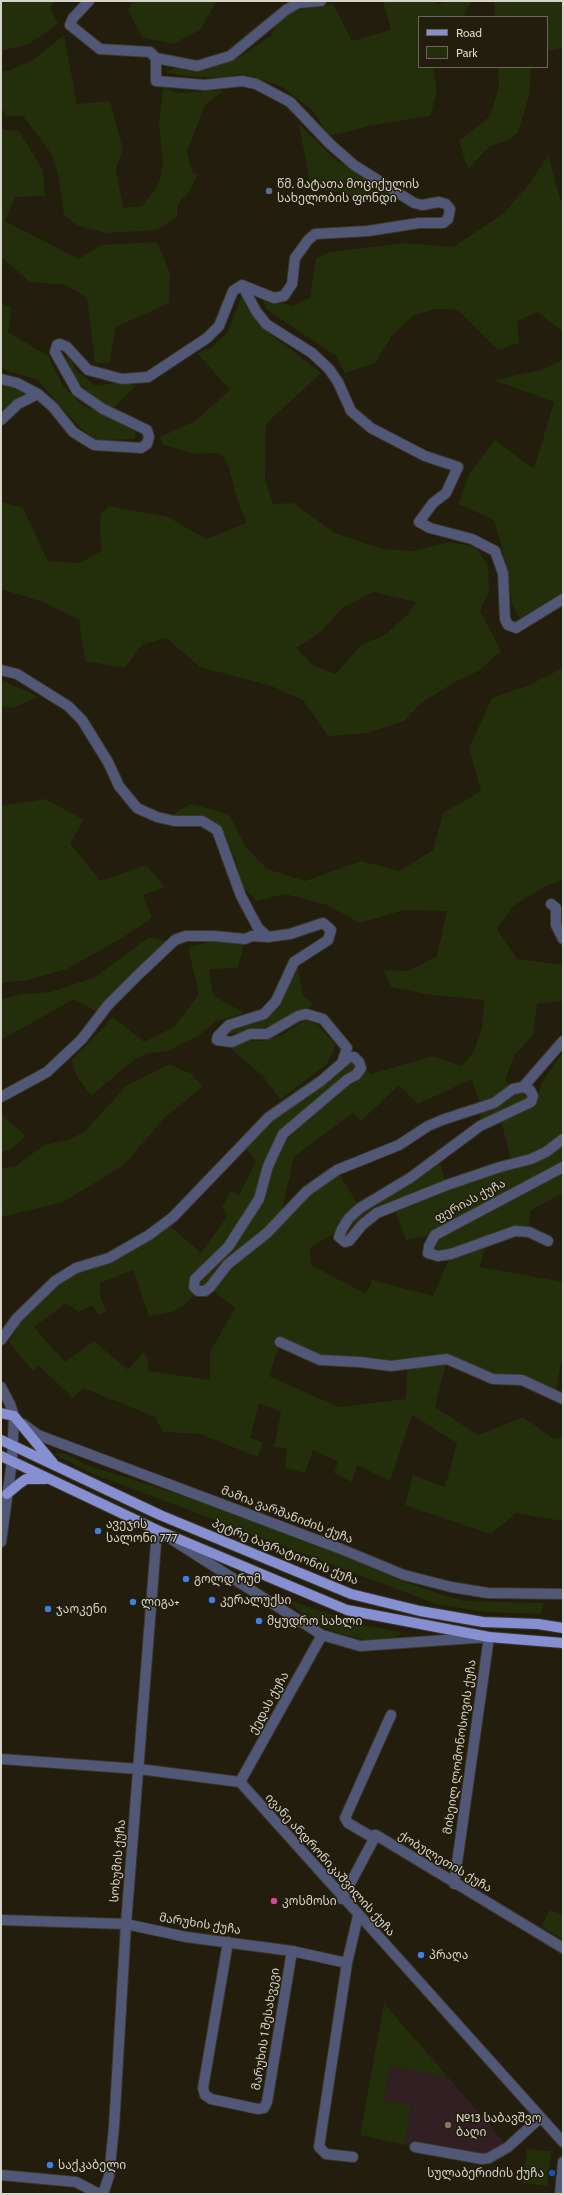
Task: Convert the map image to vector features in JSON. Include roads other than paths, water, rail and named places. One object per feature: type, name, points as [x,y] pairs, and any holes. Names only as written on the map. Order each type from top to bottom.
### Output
[{"type":"main road","points":[[1,1413],[14,1416],[57,1467]]},
{"type":"main road","name":"პეტრე ბაგრატიონის ქუჩა","points":[[1,1440],[160,1515],[351,1594],[420,1611],[483,1622],[538,1624],[563,1628]]},
{"type":"main road","points":[[1,1456],[157,1530],[347,1610],[489,1637],[563,1643]]},
{"type":"main road","points":[[8,1494],[18,1484],[26,1480],[51,1479]]},
{"type":"street","points":[[90,1],[73,18],[70,25],[100,49],[150,52],[156,58],[197,66],[230,56],[298,2],[321,1]]},
{"type":"street","points":[[156,58],[156,81],[205,85],[242,81],[256,84],[290,102],[330,144],[354,165],[414,203],[422,205],[442,202],[448,206],[450,210],[448,219],[443,223],[419,222],[368,231],[315,234],[308,240],[295,258],[292,284],[284,296],[274,298],[242,285]]},
{"type":"street","points":[[1,379],[17,383],[38,394],[53,407],[73,432],[94,445],[141,448],[147,444],[149,437],[147,430],[102,409],[77,391],[55,352],[57,345],[60,344],[67,347],[88,370],[122,379],[148,377],[207,338],[219,326],[233,291],[242,285]]},
{"type":"street","points":[[242,285],[256,311],[266,324],[312,354],[329,370],[338,382],[351,411],[371,428],[425,456],[458,467],[446,493],[433,503],[419,522],[430,528],[472,539],[495,551],[503,573],[505,619],[508,625],[516,628],[563,599]]},
{"type":"street","points":[[1,420],[18,404],[38,394]]},
{"type":"street","points":[[1,670],[17,674],[68,706],[82,720],[108,762],[119,786],[137,808],[156,817],[174,821],[202,820],[217,830],[241,896],[258,928],[268,937]]},
{"type":"street","points":[[551,904],[556,908],[556,925],[563,939]]},
{"type":"street","points":[[1,1097],[47,1072],[82,1039],[108,1005],[175,940],[186,936],[214,936],[245,939],[252,936],[268,937],[290,934],[323,923],[330,930],[328,940],[294,962],[276,1001],[264,1014],[229,1025],[218,1036],[217,1040],[232,1042],[250,1034],[267,1034],[298,1016],[306,1014],[323,1019],[347,1048],[343,1060]]},
{"type":"street","points":[[523,1087],[563,1041]]},
{"type":"street","points":[[1,1340],[17,1318],[55,1281],[76,1268],[109,1258],[149,1235],[173,1217],[269,1117],[321,1081],[343,1060],[349,1057],[354,1058],[359,1062],[361,1068],[356,1075],[348,1079],[283,1134],[268,1166],[259,1199],[228,1248],[195,1279],[194,1287],[198,1291],[205,1291],[210,1287],[228,1264],[267,1233],[307,1191],[337,1170],[399,1144],[428,1126],[442,1120],[494,1103],[513,1089],[523,1087],[530,1090],[533,1096],[531,1102],[480,1126],[410,1178],[360,1208],[349,1218],[339,1237],[345,1242],[349,1241],[362,1225],[377,1213],[447,1185],[500,1167],[531,1159],[546,1152],[563,1139]]},
{"type":"street","name":"ფერიას ქუჩა","points":[[548,1241],[529,1232],[515,1231],[451,1254],[438,1256],[428,1253],[428,1246],[435,1235],[563,1167]]},
{"type":"street","points":[[280,1342],[320,1360],[360,1362],[390,1366],[446,1359],[493,1379],[522,1380],[563,1399]]},
{"type":"street","points":[[1,1387],[10,1404],[14,1416],[14,1446],[1,1542]]},
{"type":"street","name":"მამია ვარშანიძის ქუჩა","points":[[14,1416],[38,1435],[341,1549],[404,1575],[451,1587],[488,1593],[563,1594]]},
{"type":"street","points":[[157,1530],[322,1635],[360,1646],[489,1637]]},
{"type":"street","name":"სოხუმის ქუჩა","points":[[103,2194],[109,2176],[114,2127],[126,1924],[157,1530]]},
{"type":"street","name":"ქედას ქუჩა","points":[[240,1782],[322,1635]]},
{"type":"street","name":"მიხეილ ლომონოსოვის ქუჩა","points":[[454,1884],[489,1637]]},
{"type":"street","name":"ქობულეთის ქუჩა","points":[[391,1715],[345,1818],[348,1823],[370,1836],[376,1835],[454,1884],[563,1948]]},
{"type":"street","points":[[1,1758],[139,1769],[240,1782]]},
{"type":"street","name":"ივანე ანდრონიკაშვილის ქუჩა","points":[[240,1782],[342,1899],[563,2142]]},
{"type":"street","points":[[342,1899],[376,1835]]},
{"type":"street","points":[[353,2157],[326,2154],[319,2147],[346,1963],[358,1916]]},
{"type":"street","name":"მარუხის ქუჩა","points":[[1,1920],[126,1924],[186,1937],[292,1951],[346,1963]]},
{"type":"street","name":"მარუხის 1 შესახვევი","points":[[228,1942],[202,2088],[205,2095],[211,2098],[258,2109],[264,2108],[267,2102],[292,1951]]},
{"type":"street","points":[[415,2147],[482,2159],[490,2158],[508,2147],[540,2118]]},
{"type":"street","points":[[561,2193],[563,2162]]},
{"type":"street","points":[[1,2175],[76,2182],[98,2194]]},
{"type":"place","name":"წმ. მატათა მოციქულის სახელობის ფონდი","points":[[269,191]]},
{"type":"place","name":"ავეჯის სალონი 777","points":[[98,1531]]},
{"type":"place","name":"გოლდ რუმ","points":[[186,1579]]},
{"type":"place","name":"კერალუქსი","points":[[212,1600]]},
{"type":"place","name":"ლიგა+","points":[[133,1602]]},
{"type":"place","name":"ჯაოკენი","points":[[48,1609]]},
{"type":"place","name":"მყუდრო სახლი","points":[[259,1621]]},
{"type":"place","name":"კოსმოსი","points":[[274,1901]]},
{"type":"place","name":"პრაღა","points":[[421,1955]]},
{"type":"place","name":"№13 საბავშვო ბაღი","points":[[448,2125]]},
{"type":"place","name":"საქკაბელი","points":[[50,2165]]},
{"type":"place","name":"სულაბერიძის ქუჩა","points":[[552,2173]]}]
